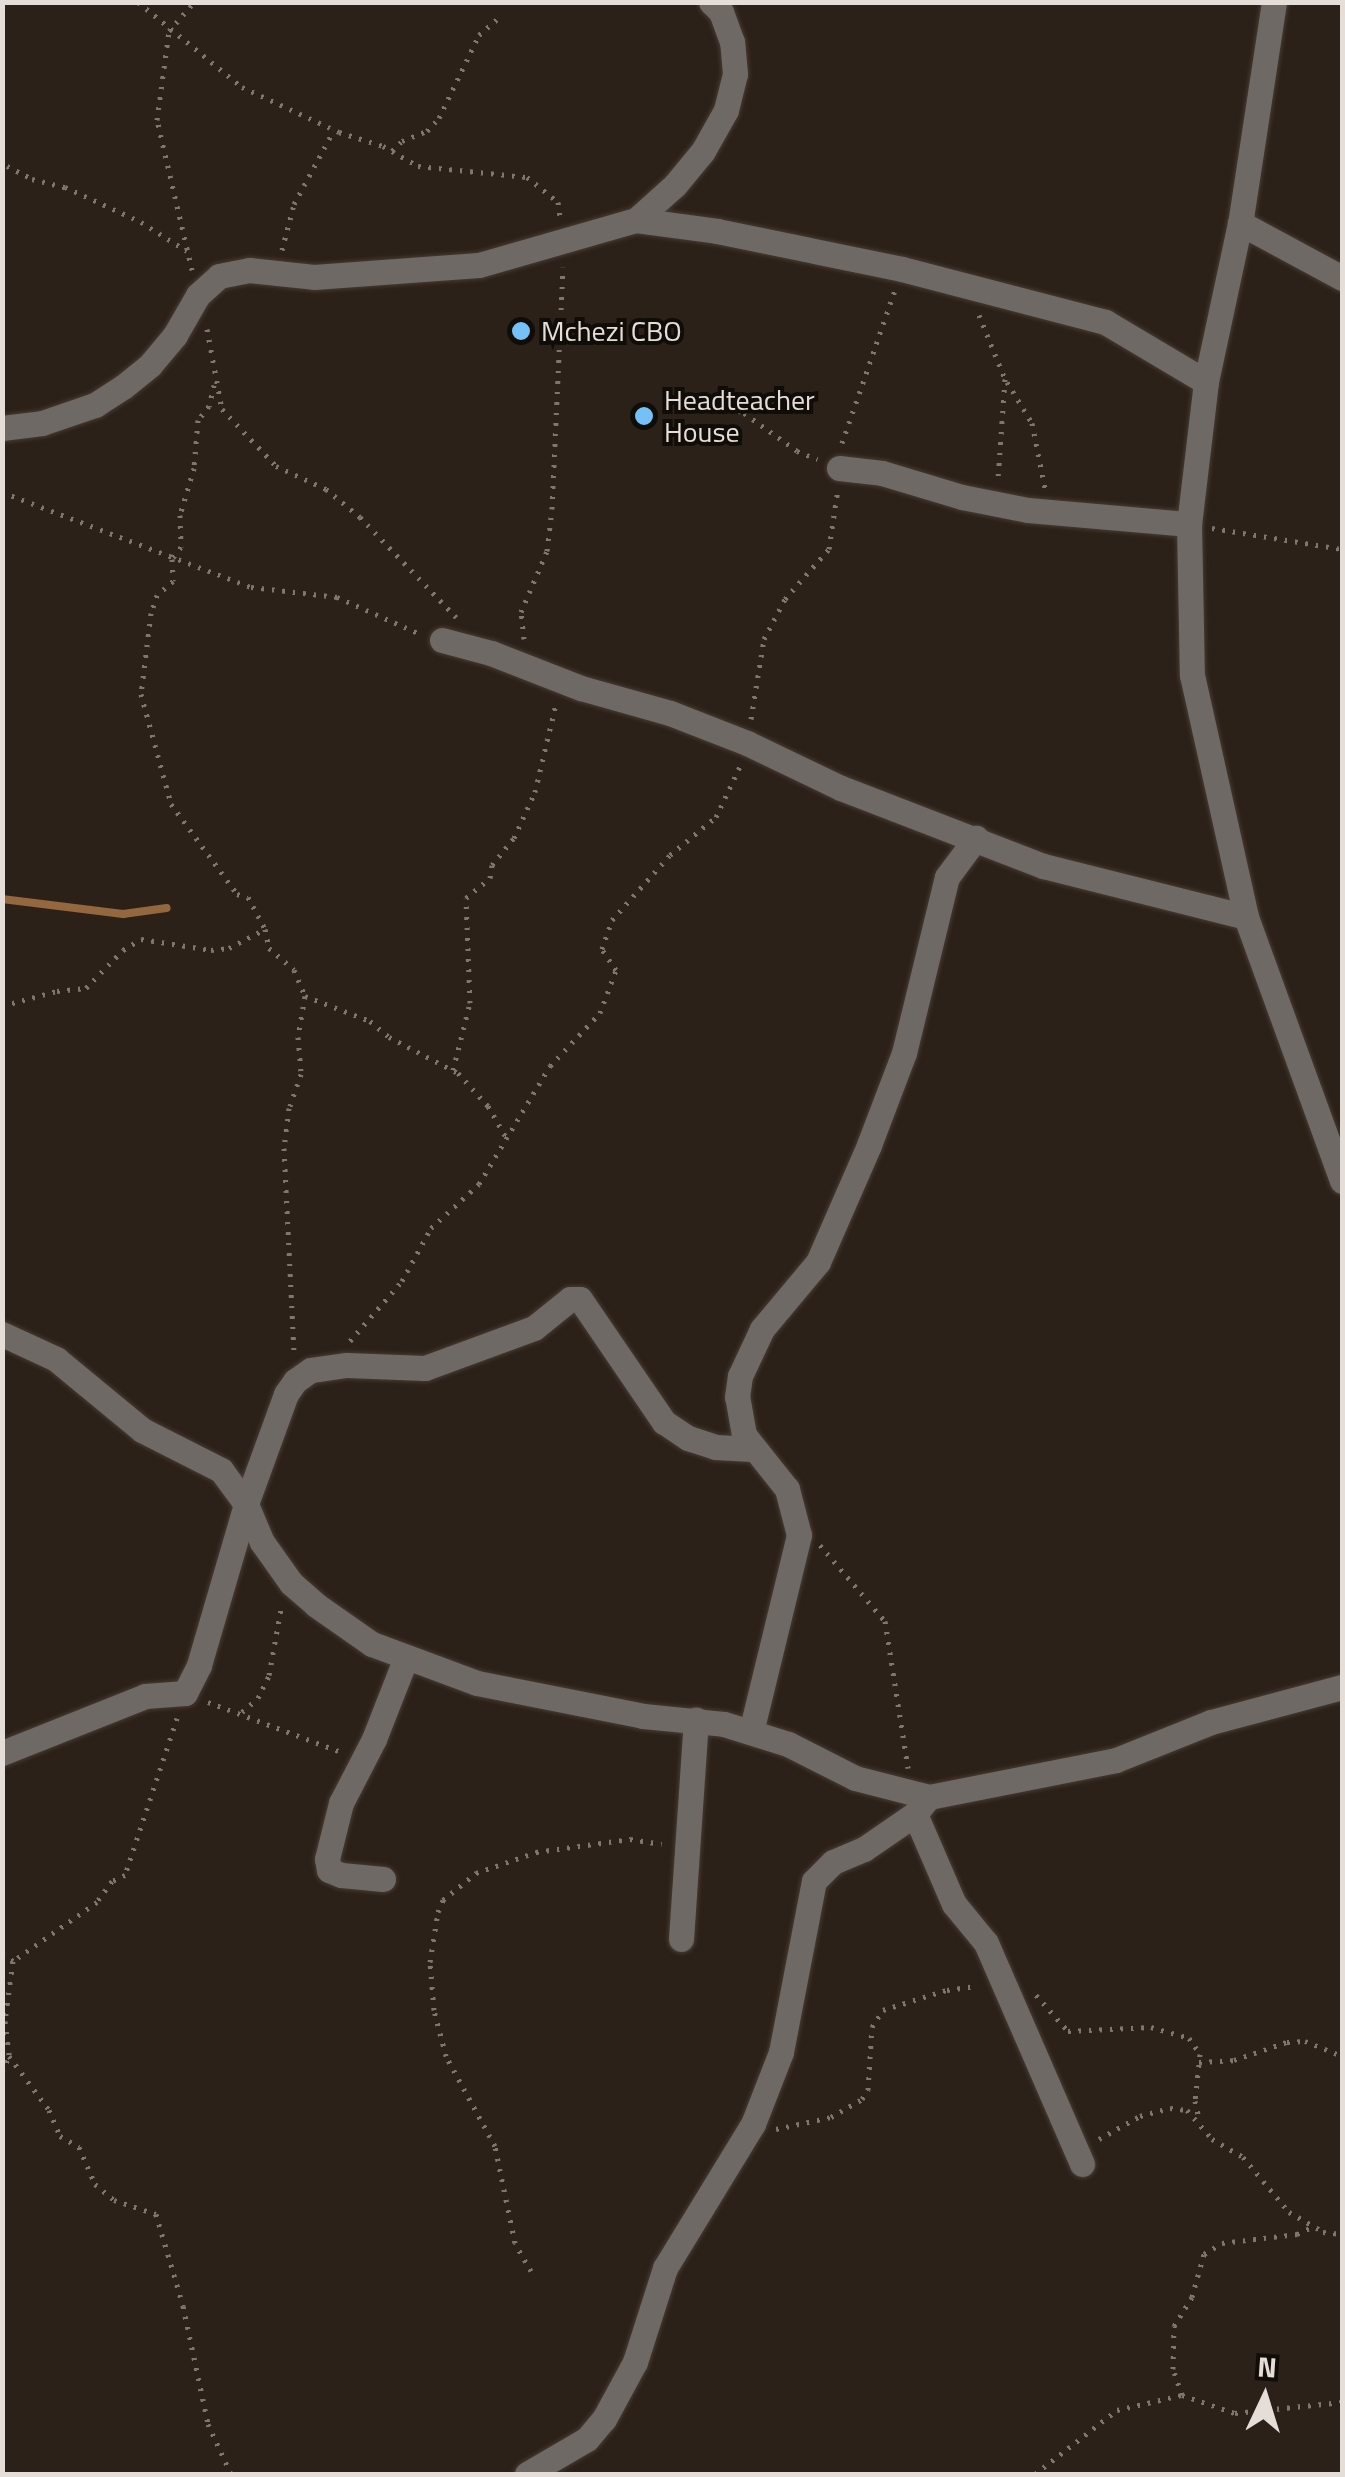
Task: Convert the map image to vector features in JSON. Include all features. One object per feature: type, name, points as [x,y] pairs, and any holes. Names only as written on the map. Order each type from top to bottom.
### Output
[{"type":"street","points":[[636,220],[684,174],[726,110],[735,74],[732,42],[721,12],[711,2]]},
{"type":"street","points":[[1274,2],[1240,223],[1206,382],[1189,524],[1192,675],[1246,917],[1340,1169]]},
{"type":"street","points":[[2,428],[42,423],[95,406],[123,387],[175,334],[198,295],[220,276],[250,270],[314,277],[397,273],[512,259],[636,220],[717,231],[902,269],[1105,322],[1206,382]]},
{"type":"street","points":[[1240,223],[1342,278]]},
{"type":"street","points":[[838,468],[1049,513],[1133,516],[1189,524]]},
{"type":"street","points":[[442,640],[670,712],[747,742],[841,788],[1043,866],[1246,917]]},
{"type":"street","points":[[752,1732],[777,1610],[799,1535],[796,1512],[776,1470],[752,1450],[739,1413],[740,1376],[762,1329],[818,1262],[904,1053],[947,878],[976,838]]},
{"type":"street","points":[[2,1753],[146,1696],[185,1693],[199,1665],[246,1504],[295,1381],[329,1366],[425,1368],[534,1328],[570,1299],[580,1299],[664,1422],[702,1443],[752,1450]]},
{"type":"street","points":[[2,1334],[56,1359],[142,1430],[221,1470],[246,1504],[262,1542],[290,1582],[372,1644],[406,1660],[510,1691],[752,1732],[919,1802]]},
{"type":"street","points":[[383,1879],[340,1875],[329,1870],[326,1859],[340,1803],[374,1739],[406,1660]]},
{"type":"street","points":[[526,2474],[587,2439],[604,2420],[635,2362],[664,2268],[753,2124],[781,2052],[814,1881],[834,1862],[864,1848],[919,1802],[1116,1760],[1211,1722],[1342,1688]]},
{"type":"street","points":[[681,1940],[696,1720]]},
{"type":"street","points":[[919,1802],[954,1904],[986,1943],[1079,2156]]},
{"type":"path","points":[[138,2],[242,87],[418,166],[527,177],[558,202],[564,240],[554,494],[547,550],[521,612],[527,665]]},
{"type":"path","points":[[2,492],[251,587],[337,597],[404,629],[442,640],[460,621],[360,517],[326,489],[276,466],[222,410],[156,120],[169,31],[194,2]]},
{"type":"path","points":[[392,152],[402,140],[426,132],[438,118],[479,35],[501,16]]},
{"type":"path","points":[[282,252],[294,204],[334,130]]},
{"type":"path","points":[[2,158],[7,166],[32,180],[65,188],[141,222],[188,251]]},
{"type":"path","points":[[329,1366],[402,1281],[431,1228],[479,1184],[550,1066],[600,1014],[616,970],[602,949],[612,920],[670,855],[716,817],[736,782],[747,742],[764,639],[786,599],[829,549],[843,433],[858,404],[876,334],[902,269]]},
{"type":"path","points":[[967,286],[1006,379],[1032,424],[1049,513]]},
{"type":"path","points":[[998,502],[1006,379]]},
{"type":"path","points":[[214,385],[209,406],[198,420],[194,468],[180,516],[181,547],[172,559],[173,581],[157,595],[151,613],[141,694],[171,804],[236,894],[248,897],[265,929],[269,948],[294,970],[304,996],[298,1037],[301,1074],[289,1108],[284,1148],[295,1381]]},
{"type":"path","points":[[700,395],[744,413],[797,450],[838,468]]},
{"type":"path","points":[[1189,524],[1342,549]]},
{"type":"path","points":[[452,1070],[470,1004],[466,898],[483,886],[498,857],[508,850],[535,792],[561,680]]},
{"type":"path","points":[[2,1003],[14,1004],[57,990],[86,988],[122,950],[141,940],[211,950],[230,948],[265,929]]},
{"type":"path","points":[[304,996],[370,1021],[388,1037],[452,1070],[488,1106],[507,1138]]},
{"type":"path","points":[[796,1512],[844,1579],[885,1621],[919,1802]]},
{"type":"path","points":[[240,1712],[258,1698],[269,1675],[290,1582]]},
{"type":"path","points":[[231,2474],[208,2424],[182,2306],[156,2214],[114,2200],[95,2184],[79,2147],[60,2136],[48,2110],[9,2056],[5,2021],[12,1961],[97,1902],[112,1882],[126,1874],[185,1693],[271,1722],[283,1732],[304,1735],[359,1764]]},
{"type":"path","points":[[531,2271],[515,2244],[495,2146],[446,2056],[434,2010],[430,1962],[438,1912],[444,1900],[476,1873],[536,1852],[630,1839],[686,1848]]},
{"type":"path","points":[[2,1954],[12,1961]]},
{"type":"path","points":[[753,2124],[788,2130],[831,2118],[862,2099],[868,2090],[872,2026],[883,2010],[947,1990],[1003,1986],[1043,1998],[1068,2031],[1124,2026],[1175,2031],[1197,2045],[1195,2101],[1199,2118],[1212,2139],[1243,2157],[1289,2212],[1314,2226],[1342,2234]]},
{"type":"path","points":[[1199,2062],[1234,2060],[1287,2042],[1305,2041],[1342,2056]]},
{"type":"path","points":[[2,2072],[9,2056]]},
{"type":"path","points":[[1079,2156],[1154,2112],[1187,2110],[1199,2118]]},
{"type":"path","points":[[2,2154],[2,2190]]},
{"type":"path","points":[[1182,2395],[1174,2370],[1174,2326],[1192,2297],[1204,2254],[1222,2243],[1285,2236],[1314,2226]]},
{"type":"path","points":[[1035,2474],[1118,2410],[1182,2395],[1234,2413],[1342,2402]]},
{"type":"waterway","points":[[2,899],[123,914],[167,908]]},
{"type":"place","name":"Mchezi CBO","points":[[521,331]]},
{"type":"place","name":"Headteacher House","points":[[644,416]]}]
